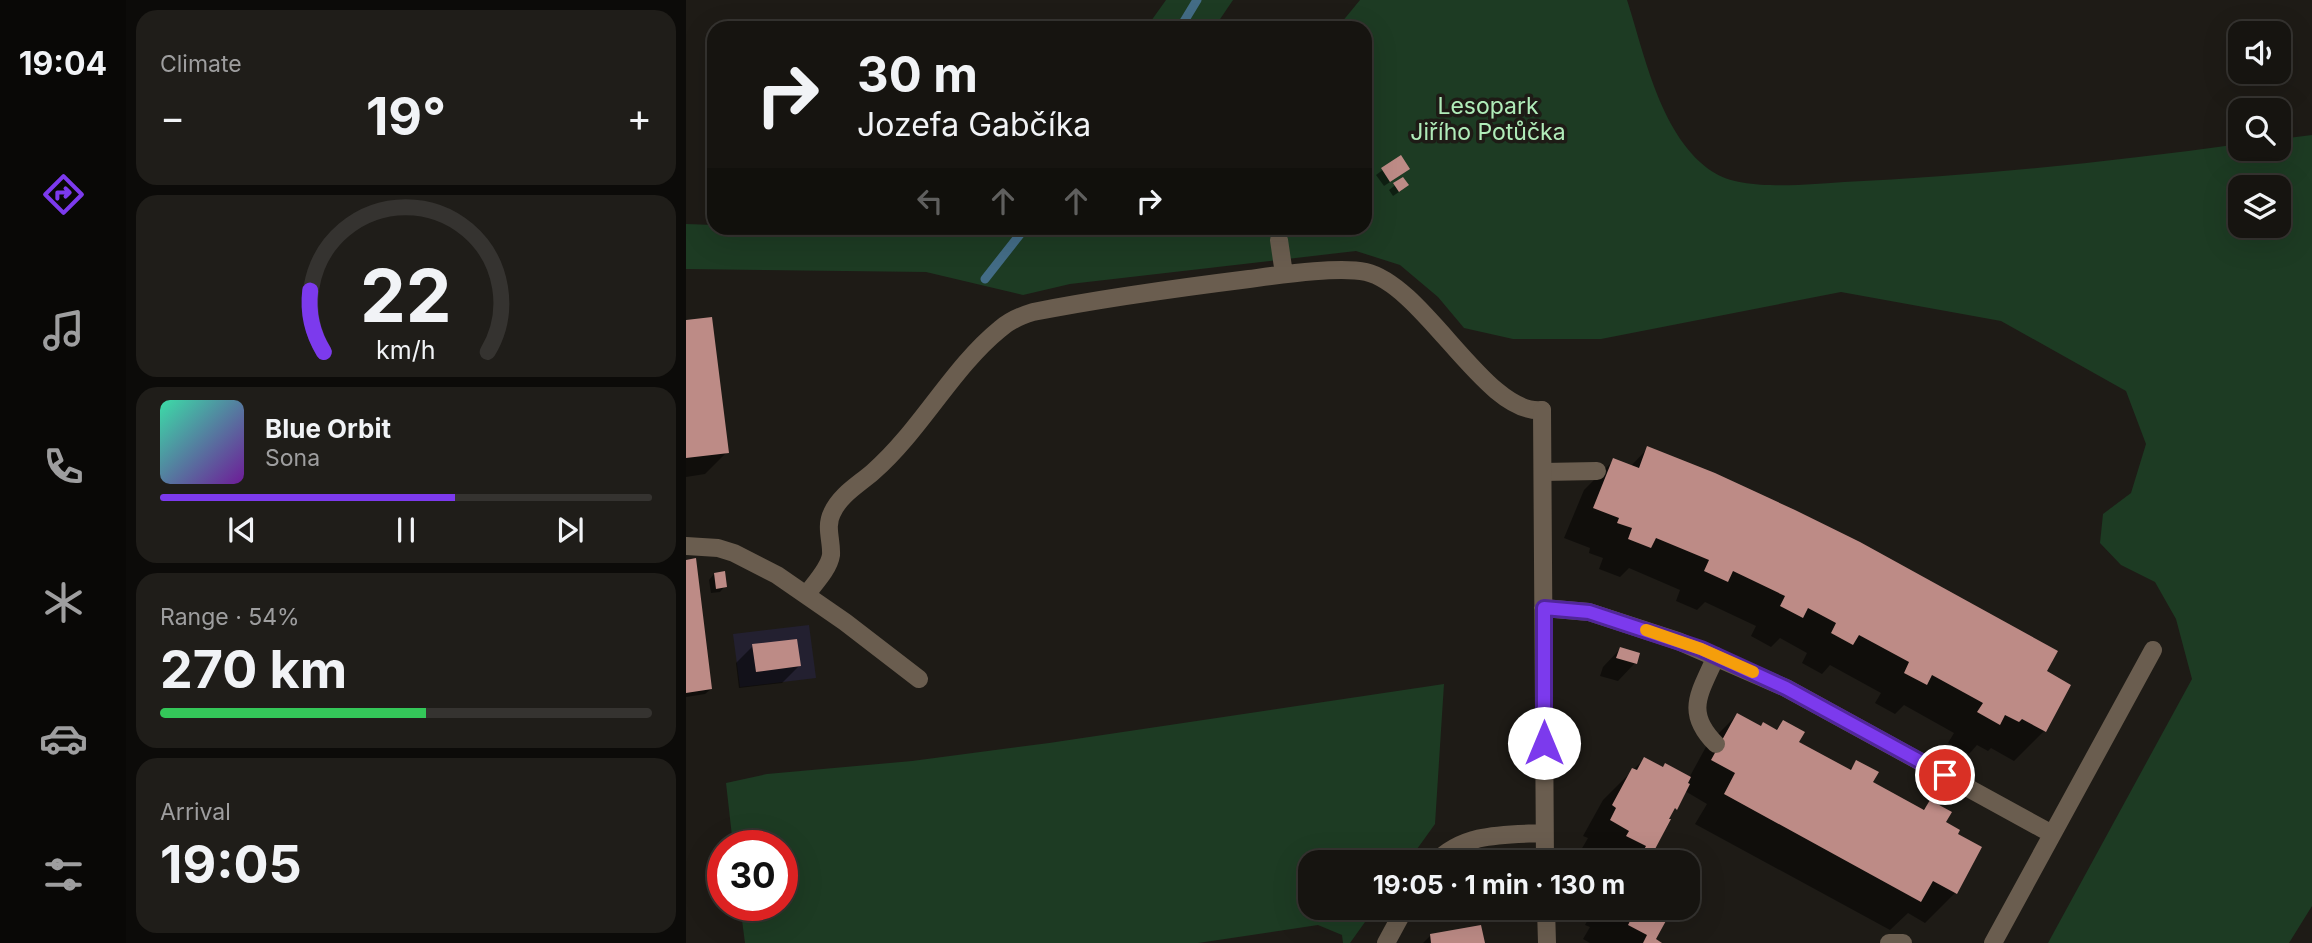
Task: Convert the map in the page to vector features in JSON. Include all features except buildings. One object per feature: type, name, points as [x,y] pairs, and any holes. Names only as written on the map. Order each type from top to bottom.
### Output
[{"type":"street","points":[[1279,240],[1284,274]]},
{"type":"street","points":[[806,595],[829,564],[831,555],[828,531],[830,516],[837,503],[901,444],[978,349],[1015,317],[1075,304],[1284,274],[1367,272],[1402,291],[1467,361],[1510,401],[1527,410],[1542,410],[1545,850]]},
{"type":"street","points":[[1543,472],[1597,471]]},
{"type":"street","points":[[686,546],[718,548],[734,553],[777,575],[919,679]]},
{"type":"street","points":[[1544,608],[1589,612],[1678,640],[1716,656],[1786,688],[2052,834]]},
{"type":"street","points":[[1993,943],[2152,650]]},
{"type":"street","points":[[1716,656],[1696,708],[1698,722],[1716,744]]},
{"type":"street","points":[[1451,850],[1474,838],[1544,833]]},
{"type":"street","points":[[1386,943],[1398,920]]},
{"type":"street","points":[[1546,920],[1547,943]]},
{"type":"street","points":[[1889,943],[1903,943]]},
{"type":"shaded area","points":[[809,625],[816,678],[740,687],[733,634]]},
{"type":"green space","points":[[1166,0],[1233,0],[1219,21],[1151,21]]},
{"type":"green space","name":"Lesopark Jiřího Potůčka","points":[[1360,0],[1627,0],[1657,94],[1680,139],[1695,157],[1713,172],[1741,182],[1813,184],[1993,172],[2228,145],[2228,161],[2291,161],[2291,138],[2312,135],[2312,906],[2289,943],[2048,943],[2192,679],[2176,619],[2155,582],[2121,565],[2100,543],[2103,514],[2131,493],[2146,444],[2126,391],[2001,321],[1841,292],[1601,339],[1513,339],[1464,328],[1438,297],[1400,265],[1356,251],[1070,284],[1023,295],[926,272],[686,269],[686,224],[707,225],[707,235],[1372,235],[1372,21],[1343,21]]},
{"type":"green space","points":[[1444,684],[1435,824],[1416,850],[1298,850],[1298,920],[1366,920],[1350,943],[1343,943],[1342,935],[1318,925],[1198,943],[745,943],[742,921],[798,921],[798,830],[731,830],[726,783],[767,774],[912,761]]},
{"type":"waterway","points":[[1184,21],[1197,0]]},
{"type":"waterway","points":[[985,279],[1020,235]]},
{"type":"slow traffic","points":[[1646,630],[1701,649],[1753,672]]},
{"type":"route","points":[[1544,743],[1544,608],[1575,610],[1601,615],[1701,649],[1786,688],[1945,775]]}]
